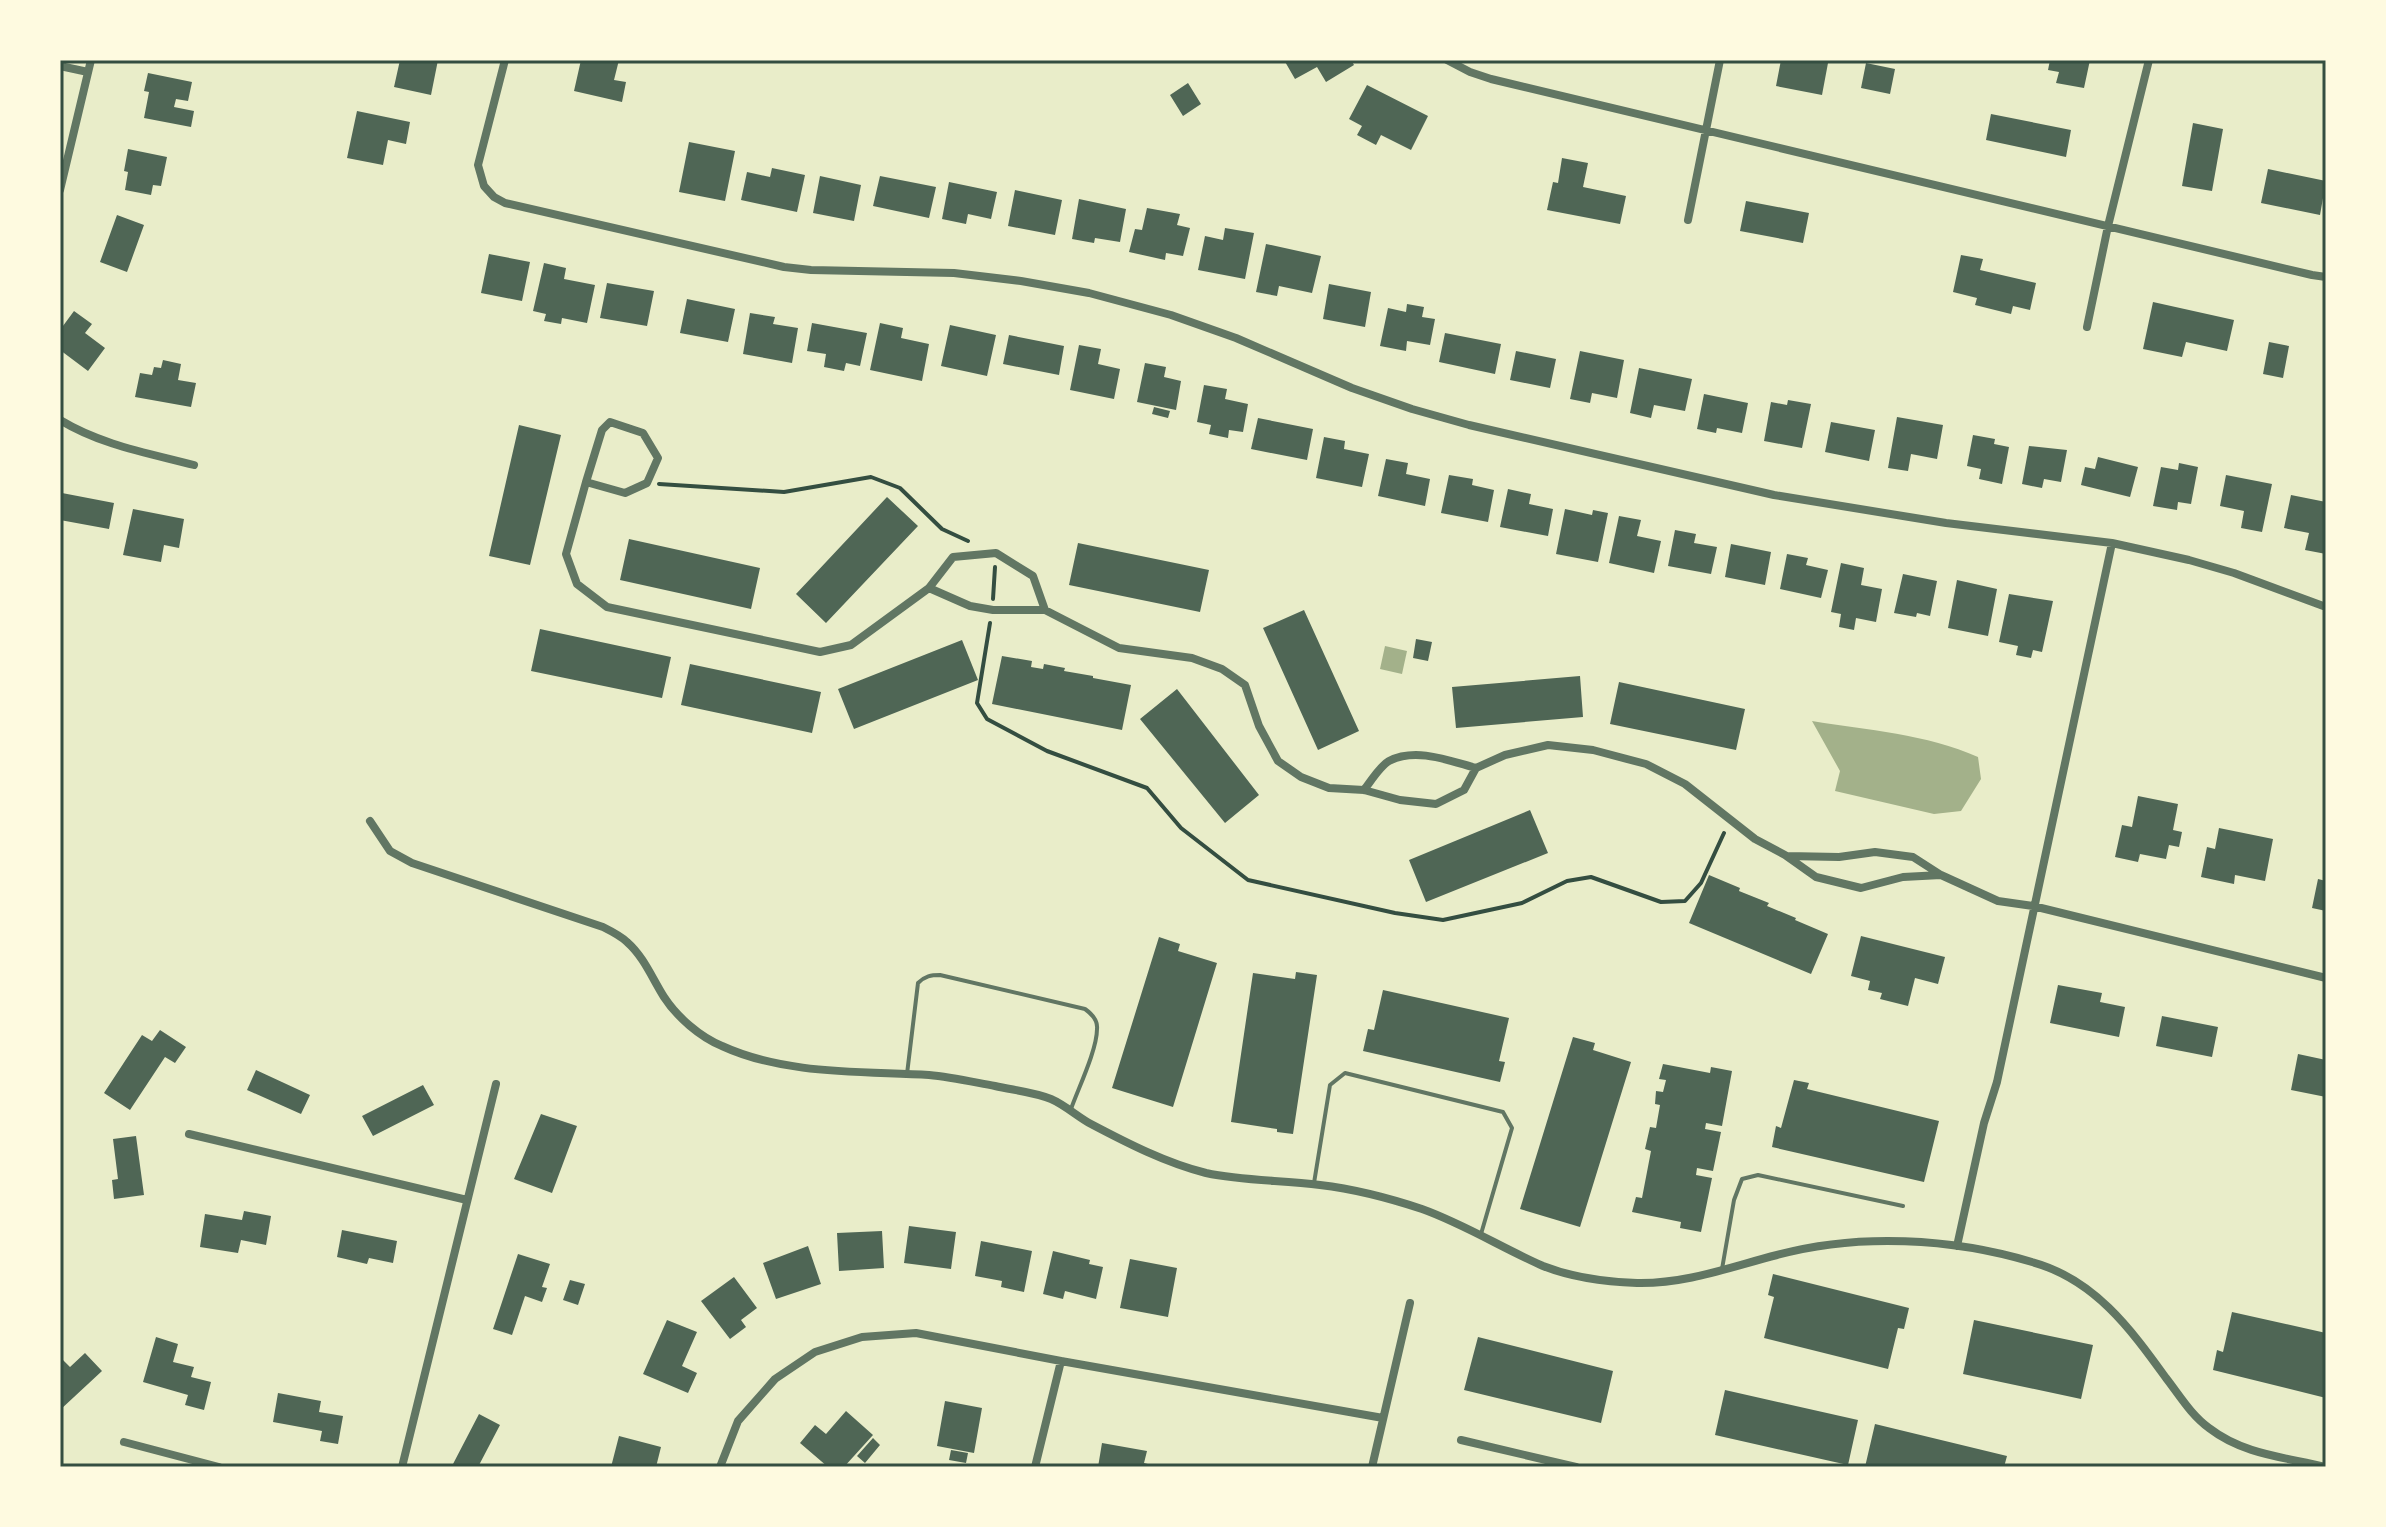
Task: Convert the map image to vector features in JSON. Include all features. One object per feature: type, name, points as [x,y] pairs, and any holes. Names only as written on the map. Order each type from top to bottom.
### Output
[{"type":"street","points":[[60,190],[91,60]]},
{"type":"street","points":[[505,60],[478,165],[481,180],[494,197],[505,203],[784,267],[954,273],[1089,293],[1184,319],[1352,388],[1469,425],[1774,495],[1946,523],[2112,543],[2234,573],[2326,607]]},
{"type":"street","points":[[1447,60],[1491,79],[2326,277]]},
{"type":"street","points":[[1688,220],[1720,60]]},
{"type":"street","points":[[2087,327],[2149,60]]},
{"type":"street","points":[[60,66],[88,72]]},
{"type":"street","points":[[60,420],[111,444],[194,465]]},
{"type":"street","points":[[586,482],[625,493],[647,483],[658,458],[643,433],[610,422],[602,430],[586,482],[566,554],[577,584],[607,607],[820,652],[851,645],[929,588],[953,557],[996,553],[1033,576],[1045,610]]},
{"type":"street","points":[[1957,1246],[1984,1123],[1997,1082],[2112,543]]},
{"type":"street","points":[[929,588],[970,606],[993,610],[1045,610],[1119,648],[1192,658],[1222,669],[1245,685],[1259,726],[1278,761],[1301,777],[1329,788],[1364,790],[1400,800],[1436,804],[1464,790],[1476,768],[1505,755],[1548,745],[1593,750],[1646,764],[1685,784],[1755,839],[1816,877],[1861,888],[1903,877],[1941,875]]},
{"type":"street","points":[[1364,790],[1388,761],[1413,754],[1476,768]]},
{"type":"street","points":[[370,821],[390,851],[412,863],[603,927],[626,940],[646,964],[667,1002],[690,1026],[719,1045],[762,1061],[936,1076],[1050,1099],[1130,1144],[1205,1173],[1314,1185],[1396,1200],[1441,1216],[1546,1267],[1586,1277],[1637,1283],[1675,1281],[1722,1272],[1781,1253],[1850,1243],[1904,1242],[1957,1246],[2031,1261],[2066,1273],[2118,1315],[2189,1410],[2226,1440],[2254,1453],[2326,1467]]},
{"type":"street","points":[[1785,855],[1839,857],[1875,852],[1913,857],[1941,875],[1998,901],[2033,906],[2326,978]]},
{"type":"street","points":[[402,1467],[496,1084]]},
{"type":"street","points":[[189,1134],[467,1200]]},
{"type":"street","points":[[1372,1467],[1410,1303]]},
{"type":"street","points":[[720,1467],[738,1421],[775,1379],[815,1352],[862,1337],[916,1333],[1383,1418]]},
{"type":"street","points":[[1035,1467],[1061,1361]]},
{"type":"street","points":[[1461,1440],[1548,1464],[1576,1467]]},
{"type":"street","points":[[124,1442],[219,1467]]},
{"type":"lane","points":[[907,1074],[918,983],[923,978],[940,975],[1085,1009],[1094,1016],[1098,1027],[1094,1043],[1070,1111]]},
{"type":"lane","points":[[1314,1185],[1330,1085],[1345,1073],[1503,1112],[1512,1128],[1481,1234]]},
{"type":"lane","points":[[1722,1272],[1734,1200],[1742,1179],[1758,1175],[1903,1206]]},
{"type":"path","points":[[647,483],[784,492],[871,477],[900,488],[942,529],[969,541]]},
{"type":"path","points":[[996,553],[993,610],[977,703],[987,719],[1047,751],[1147,788],[1181,828],[1248,880],[1395,913],[1443,920],[1522,903],[1567,881],[1591,877],[1661,902],[1685,901],[1701,883],[1730,820]]},
{"type":"shaded area","points":[[1385,646],[1407,651],[1402,674],[1380,669]]},
{"type":"shaded area","points":[[1812,721],[1896,734],[1958,749],[1978,757],[1981,779],[1961,811],[1934,814],[1835,791],[1840,771]]},
{"type":"building","points":[[400,60],[438,60],[431,95],[394,87]]},
{"type":"building","points":[[581,60],[619,60],[614,80],[626,82],[622,102],[574,91]]},
{"type":"building","points":[[1284,60],[1351,60],[1354,65],[1326,82],[1317,67],[1295,79]]},
{"type":"building","points":[[1781,60],[1828,63],[1822,95],[1776,86]]},
{"type":"building","points":[[2050,60],[2090,60],[2084,88],[2056,83],[2059,72],[2048,70]]},
{"type":"building","points":[[1866,63],[1895,69],[1890,94],[1861,88]]},
{"type":"building","points":[[148,73],[192,82],[188,101],[176,99],[174,107],[194,111],[191,127],[144,118],[149,92],[144,91]]},
{"type":"building","points":[[1188,83],[1201,104],[1183,116],[1170,95]]},
{"type":"building","points":[[1367,85],[1428,116],[1411,150],[1381,135],[1376,145],[1357,135],[1362,126],[1349,119]]},
{"type":"building","points":[[357,111],[410,122],[406,144],[388,140],[383,165],[347,158]]},
{"type":"building","points":[[1991,114],[2071,130],[2066,157],[1986,140]]},
{"type":"building","points":[[2193,123],[2223,129],[2212,191],[2182,186]]},
{"type":"building","points":[[689,142],[735,151],[725,201],[679,192]]},
{"type":"building","points":[[128,149],[167,157],[161,186],[153,185],[151,195],[125,190]]},
{"type":"building","points":[[1562,158],[1588,163],[1583,187],[1626,196],[1620,224],[1547,210],[1553,182],[1558,183]]},
{"type":"building","points":[[772,168],[805,175],[797,212],[741,200],[747,172],[770,177]]},
{"type":"building","points":[[2268,169],[2326,181],[2320,215],[2261,203]]},
{"type":"building","points":[[820,176],[861,185],[854,221],[813,213]]},
{"type":"building","points":[[880,176],[936,187],[929,218],[873,206]]},
{"type":"building","points":[[949,182],[997,192],[991,219],[968,214],[966,224],[942,219]]},
{"type":"building","points":[[1015,190],[1062,200],[1055,235],[1008,226]]},
{"type":"building","points":[[1079,199],[1126,209],[1120,242],[1095,238],[1094,243],[1072,239]]},
{"type":"building","points":[[1746,201],[1809,213],[1803,243],[1740,231]]},
{"type":"building","points":[[1147,208],[1180,214],[1177,225],[1190,228],[1183,256],[1166,253],[1165,260],[1129,252],[1135,229],[1142,230]]},
{"type":"building","points":[[117,215],[144,225],[127,272],[100,262]]},
{"type":"building","points":[[1225,228],[1254,233],[1245,279],[1198,270],[1205,236],[1223,240]]},
{"type":"building","points":[[1266,244],[1321,256],[1312,293],[1279,286],[1277,296],[1256,292]]},
{"type":"building","points":[[489,254],[530,262],[522,301],[481,293]]},
{"type":"building","points":[[1961,255],[1983,259],[1980,270],[2036,283],[2030,310],[2013,306],[2011,314],[1975,305],[1977,298],[1953,292]]},
{"type":"building","points":[[544,263],[566,268],[564,279],[595,285],[587,323],[562,318],[561,324],[544,321],[546,314],[533,311]]},
{"type":"building","points":[[607,283],[654,291],[647,326],[600,318]]},
{"type":"building","points":[[1329,284],[1371,292],[1365,327],[1323,319]]},
{"type":"building","points":[[687,299],[735,309],[728,342],[680,333]]},
{"type":"building","points":[[2153,302],[2234,320],[2227,351],[2186,342],[2182,357],[2143,349]]},
{"type":"building","points":[[1407,304],[1424,307],[1422,317],[1435,319],[1430,345],[1407,341],[1406,351],[1380,346],[1388,308],[1406,312]]},
{"type":"building","points":[[74,311],[92,324],[85,333],[105,348],[88,371],[60,350],[60,330]]},
{"type":"building","points":[[750,313],[775,317],[773,324],[798,328],[792,363],[743,354]]},
{"type":"building","points":[[812,323],[867,333],[860,366],[846,363],[844,371],[824,367],[826,354],[807,351]]},
{"type":"building","points":[[880,323],[903,328],[901,338],[929,344],[922,381],[870,370]]},
{"type":"building","points":[[950,325],[996,335],[987,376],[941,366]]},
{"type":"building","points":[[1445,333],[1501,344],[1495,374],[1439,362]]},
{"type":"building","points":[[1009,335],[1064,346],[1059,375],[1003,364]]},
{"type":"building","points":[[2269,342],[2289,346],[2283,378],[2263,374]]},
{"type":"building","points":[[1079,345],[1101,349],[1098,364],[1120,369],[1114,399],[1070,390]]},
{"type":"building","points":[[1516,351],[1556,359],[1550,388],[1510,380]]},
{"type":"building","points":[[1580,351],[1624,360],[1617,398],[1592,393],[1590,403],[1570,399]]},
{"type":"building","points":[[163,360],[181,364],[178,380],[196,383],[191,407],[135,397],[140,373],[152,375],[154,367],[161,368]]},
{"type":"building","points":[[1145,363],[1166,367],[1164,377],[1181,381],[1176,410],[1137,402]]},
{"type":"building","points":[[1639,368],[1692,379],[1685,411],[1654,405],[1651,418],[1630,413]]},
{"type":"building","points":[[1204,385],[1227,389],[1225,399],[1248,404],[1243,432],[1229,430],[1228,438],[1209,434],[1211,425],[1197,422]]},
{"type":"building","points":[[1704,394],[1748,403],[1742,433],[1717,428],[1716,433],[1697,429]]},
{"type":"building","points":[[1788,400],[1811,404],[1802,448],[1764,441],[1771,402],[1787,405]]},
{"type":"building","points":[[1154,407],[1170,411],[1168,418],[1152,414]]},
{"type":"building","points":[[1897,417],[1943,425],[1937,459],[1911,454],[1908,471],[1888,468]]},
{"type":"building","points":[[1258,418],[1313,429],[1307,460],[1251,449]]},
{"type":"building","points":[[1831,422],[1875,430],[1869,461],[1825,452]]},
{"type":"building","points":[[519,425],[561,435],[530,565],[489,556]]},
{"type":"building","points":[[1973,435],[1995,439],[1994,444],[2009,447],[2002,484],[1979,479],[1981,469],[1967,466]]},
{"type":"building","points":[[1324,437],[1345,441],[1344,449],[1369,454],[1362,487],[1316,478]]},
{"type":"building","points":[[2029,446],[2067,450],[2061,482],[2044,479],[2042,488],[2022,484]]},
{"type":"building","points":[[2098,457],[2138,467],[2130,497],[2081,485],[2085,467],[2095,469]]},
{"type":"building","points":[[1386,459],[1408,463],[1406,474],[1430,479],[1425,506],[1378,496]]},
{"type":"building","points":[[2179,463],[2198,467],[2191,504],[2178,502],[2177,510],[2153,506],[2161,467],[2178,470]]},
{"type":"building","points":[[1449,475],[1473,479],[1472,485],[1494,490],[1488,522],[1441,513]]},
{"type":"building","points":[[2226,475],[2272,484],[2262,532],[2241,528],[2244,511],[2220,506]]},
{"type":"building","points":[[1508,489],[1531,494],[1529,504],[1553,509],[1548,536],[1500,527]]},
{"type":"building","points":[[62,493],[114,503],[109,529],[60,520]]},
{"type":"building","points":[[2291,495],[2326,502],[2326,554],[2305,550],[2309,533],[2284,528]]},
{"type":"building","points":[[887,497],[918,526],[826,623],[796,594]]},
{"type":"building","points":[[133,509],[184,519],[179,548],[164,545],[161,562],[123,555]]},
{"type":"building","points":[[1565,509],[1592,515],[1593,510],[1608,513],[1598,562],[1556,554]]},
{"type":"building","points":[[1619,516],[1641,520],[1637,536],[1661,541],[1654,573],[1609,563]]},
{"type":"building","points":[[1675,530],[1696,534],[1694,543],[1717,547],[1711,574],[1668,566]]},
{"type":"building","points":[[629,539],[760,568],[751,609],[620,580]]},
{"type":"building","points":[[1078,543],[1209,570],[1200,612],[1069,585]]},
{"type":"building","points":[[1731,544],[1771,552],[1765,585],[1725,577]]},
{"type":"building","points":[[1787,554],[1808,558],[1806,565],[1828,570],[1821,598],[1780,589]]},
{"type":"building","points":[[1841,563],[1864,568],[1861,585],[1882,589],[1876,622],[1856,618],[1854,630],[1839,627],[1841,614],[1831,612]]},
{"type":"building","points":[[1903,574],[1937,581],[1930,616],[1894,613]]},
{"type":"building","points":[[1957,580],[1997,589],[1988,636],[1948,628]]},
{"type":"building","points":[[2009,594],[2053,601],[2042,652],[2033,650],[2031,658],[2016,655],[2018,646],[1999,642]]},
{"type":"building","points":[[1304,610],[1359,731],[1318,750],[1263,628]]},
{"type":"building","points":[[540,629],[671,657],[662,698],[531,671]]},
{"type":"building","points":[[1416,639],[1432,642],[1428,661],[1413,658]]},
{"type":"building","points":[[962,640],[978,680],[854,729],[838,689]]},
{"type":"building","points":[[1002,656],[1032,661],[1031,667],[1043,669],[1044,664],[1131,685],[1122,730],[992,704]]},
{"type":"building","points":[[690,664],[821,692],[812,733],[681,705]]},
{"type":"building","points":[[1580,676],[1583,717],[1456,728],[1452,687]]},
{"type":"building","points":[[1619,682],[1745,709],[1736,750],[1610,724]]},
{"type":"building","points":[[1177,689],[1259,795],[1225,823],[1140,719]]},
{"type":"building","points":[[2138,796],[2178,804],[2173,830],[2182,832],[2179,847],[2169,845],[2166,859],[2140,854],[2138,862],[2115,857],[2122,825],[2132,827]]},
{"type":"building","points":[[1530,810],[1548,853],[1426,902],[1409,860]]},
{"type":"building","points":[[2219,828],[2273,839],[2265,881],[2235,875],[2234,884],[2201,877],[2207,847],[2215,849]]},
{"type":"building","points":[[1709,875],[1828,934],[1811,974],[1689,923]]},
{"type":"building","points":[[2318,879],[2326,881],[2326,911],[2312,908]]},
{"type":"building","points":[[1861,936],[1945,957],[1938,984],[1915,978],[1908,1006],[1880,999],[1882,993],[1868,990],[1870,981],[1851,976]]},
{"type":"building","points":[[1159,937],[1180,944],[1178,951],[1217,963],[1173,1107],[1112,1088]]},
{"type":"building","points":[[1296,972],[1317,975],[1293,1134],[1231,1122],[1253,973],[1295,979]]},
{"type":"building","points":[[2058,985],[2102,993],[2100,1002],[2125,1007],[2119,1037],[2050,1023]]},
{"type":"building","points":[[1383,990],[1509,1018],[1499,1061],[1505,1062],[1500,1082],[1363,1051],[1368,1029],[1374,1030]]},
{"type":"building","points":[[2162,1016],[2218,1027],[2212,1057],[2156,1046]]},
{"type":"building","points":[[160,1030],[186,1047],[175,1063],[165,1057],[130,1110],[104,1093],[142,1035],[152,1041]]},
{"type":"building","points":[[1573,1037],[1595,1043],[1593,1050],[1631,1062],[1580,1227],[1520,1209]]},
{"type":"building","points":[[2298,1054],[2326,1060],[2326,1097],[2291,1090]]},
{"type":"building","points":[[1663,1064],[1710,1073],[1711,1067],[1732,1071],[1722,1126],[1706,1123],[1705,1129],[1721,1132],[1713,1171],[1697,1168],[1696,1175],[1712,1178],[1701,1232],[1680,1228],[1681,1222],[1632,1212],[1636,1197],[1642,1198],[1651,1151],[1645,1149],[1650,1127],[1656,1128],[1660,1105],[1655,1104],[1656,1091],[1663,1092],[1666,1080],[1659,1079]]},
{"type":"building","points":[[256,1070],[310,1095],[301,1114],[247,1090]]},
{"type":"building","points":[[1794,1080],[1809,1083],[1807,1089],[1939,1121],[1924,1182],[1772,1147],[1776,1126],[1781,1128]]},
{"type":"building","points":[[423,1085],[434,1105],[373,1136],[362,1116]]},
{"type":"building","points":[[541,1114],[577,1126],[552,1193],[514,1179]]},
{"type":"building","points":[[136,1136],[144,1195],[114,1199],[112,1180],[118,1179],[113,1139]]},
{"type":"building","points":[[244,1211],[271,1216],[266,1245],[241,1240],[238,1253],[200,1247],[205,1214],[242,1220]]},
{"type":"building","points":[[909,1226],[956,1232],[951,1269],[904,1263]]},
{"type":"building","points":[[342,1230],[397,1241],[393,1263],[369,1258],[367,1264],[337,1257]]},
{"type":"building","points":[[882,1231],[884,1268],[839,1271],[837,1233]]},
{"type":"building","points":[[981,1241],[1032,1251],[1024,1292],[1001,1287],[1002,1281],[975,1276]]},
{"type":"building","points":[[808,1246],[821,1284],[776,1299],[763,1263]]},
{"type":"building","points":[[1053,1251],[1090,1260],[1089,1264],[1103,1267],[1096,1299],[1065,1291],[1063,1299],[1043,1294]]},
{"type":"building","points":[[518,1254],[550,1264],[542,1287],[547,1288],[542,1302],[525,1296],[512,1335],[493,1329]]},
{"type":"building","points":[[1130,1259],[1177,1268],[1168,1317],[1120,1308]]},
{"type":"building","points":[[1773,1274],[1909,1308],[1904,1329],[1898,1328],[1888,1369],[1764,1338],[1774,1297],[1768,1295]]},
{"type":"building","points":[[734,1277],[757,1308],[741,1320],[746,1327],[730,1339],[701,1301]]},
{"type":"building","points":[[570,1280],[585,1284],[578,1305],[563,1300]]},
{"type":"building","points":[[2232,1312],[2326,1333],[2326,1398],[2213,1370],[2217,1350],[2223,1352]]},
{"type":"building","points":[[667,1320],[697,1332],[682,1366],[697,1373],[688,1393],[643,1374]]},
{"type":"building","points":[[1974,1320],[2093,1345],[2081,1399],[1963,1374]]},
{"type":"building","points":[[156,1337],[178,1344],[173,1362],[194,1367],[191,1377],[211,1382],[204,1410],[185,1405],[188,1395],[143,1382]]},
{"type":"building","points":[[1478,1337],[1613,1371],[1601,1423],[1464,1390]]},
{"type":"building","points":[[85,1353],[102,1371],[60,1410],[60,1357],[70,1367]]},
{"type":"building","points":[[1725,1390],[1858,1420],[1848,1465],[1715,1435]]},
{"type":"building","points":[[278,1393],[321,1401],[319,1412],[343,1416],[338,1444],[320,1441],[322,1431],[273,1422]]},
{"type":"building","points":[[945,1401],[982,1408],[974,1453],[937,1446]]},
{"type":"building","points":[[846,1411],[873,1435],[844,1467],[828,1467],[800,1443],[815,1425],[826,1434]]},
{"type":"building","points":[[479,1414],[500,1425],[478,1467],[459,1467],[453,1464]]},
{"type":"building","points":[[1875,1424],[2007,1456],[2004,1467],[1865,1467]]},
{"type":"building","points":[[619,1436],[661,1447],[656,1467],[611,1467]]},
{"type":"building","points":[[873,1438],[880,1445],[865,1463],[857,1456]]},
{"type":"building","points":[[1102,1443],[1147,1451],[1144,1463],[1159,1467],[1098,1467]]},
{"type":"building","points":[[951,1450],[968,1453],[966,1463],[949,1460]]}]
